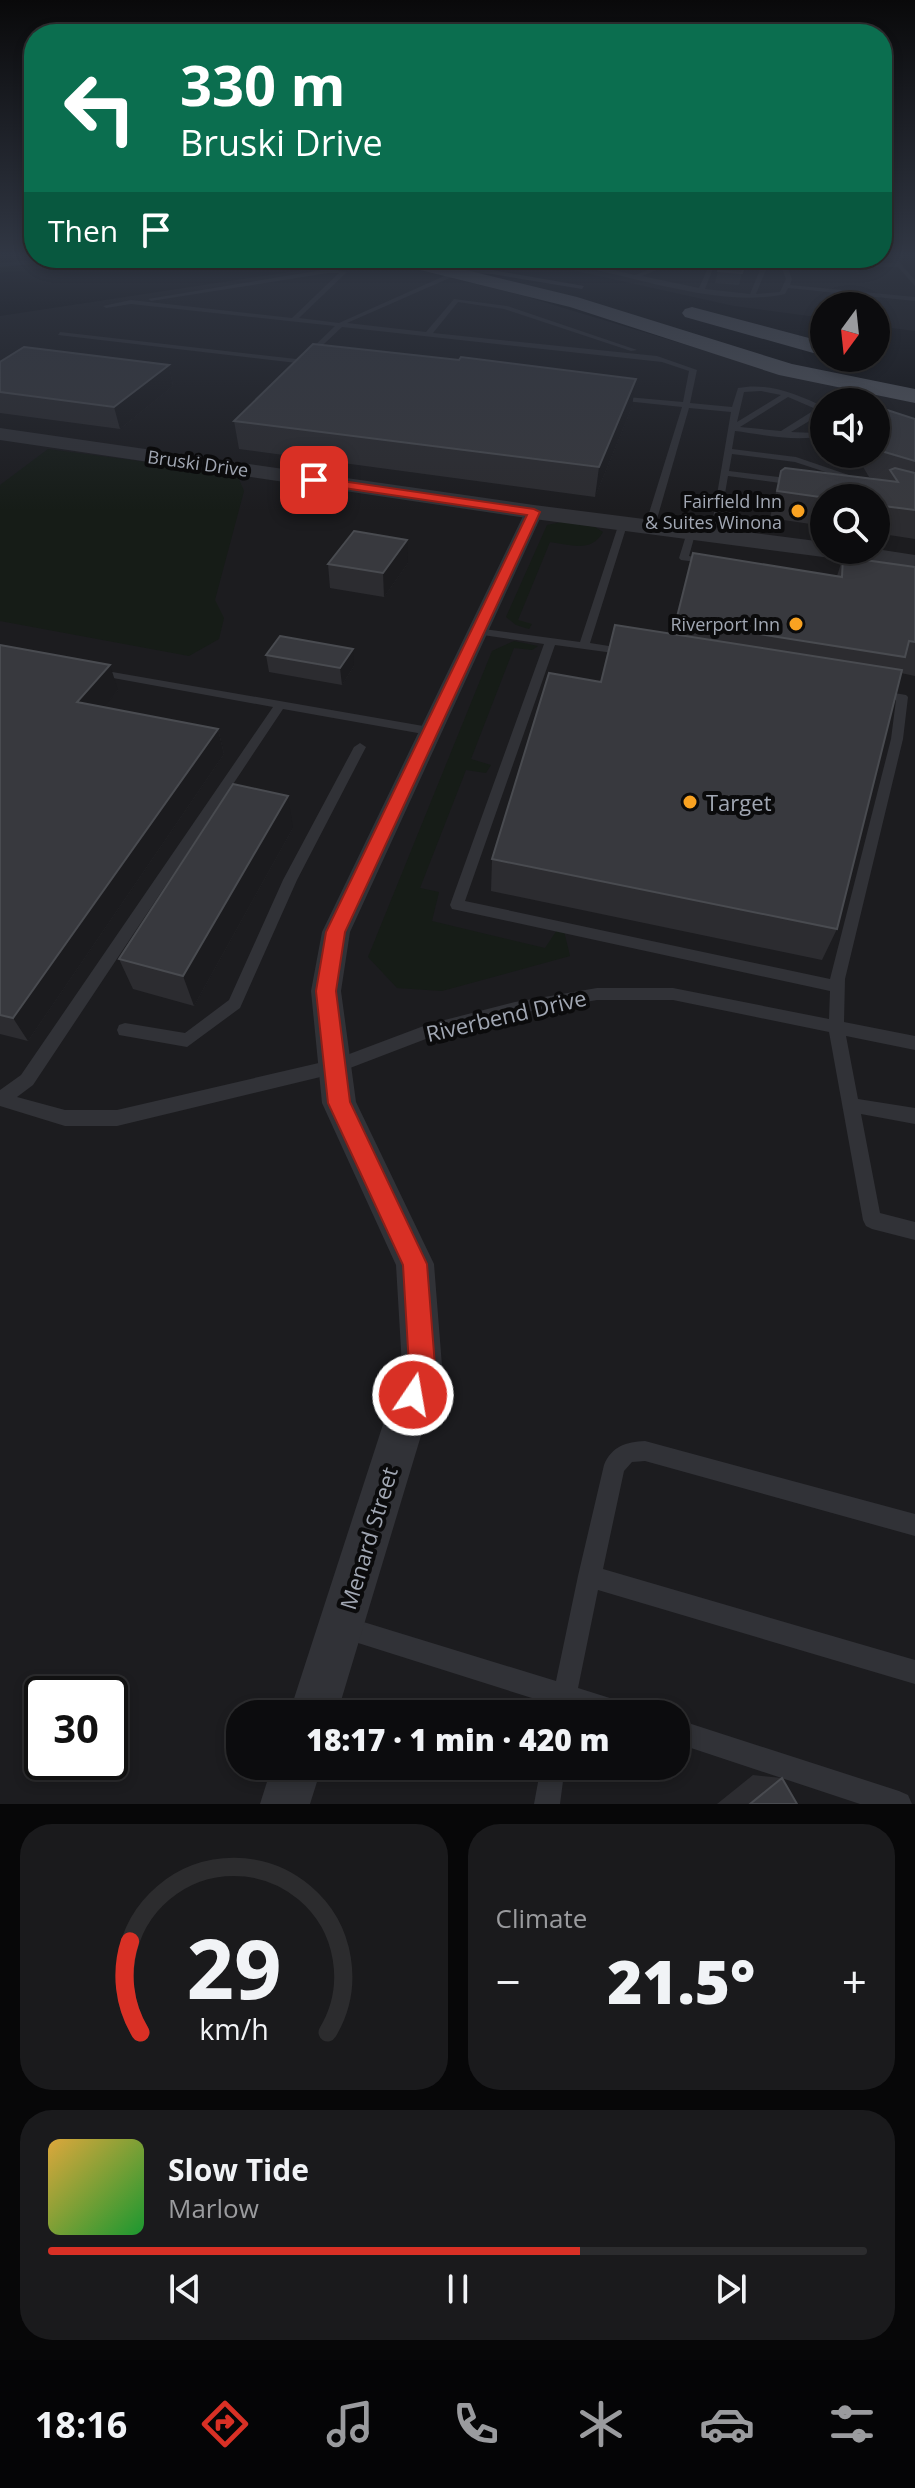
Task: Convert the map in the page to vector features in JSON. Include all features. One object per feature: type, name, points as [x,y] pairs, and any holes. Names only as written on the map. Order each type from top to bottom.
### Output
[{"type":"highway","points":[[704,342],[754,361],[915,396]]},
{"type":"highway","points":[[890,369],[915,375]]},
{"type":"street","name":"Bruski Drive","points":[[0,434],[534,512],[810,548]]},
{"type":"street","name":"Menard Street","points":[[317,1700],[422,1366],[415,1264],[339,1103],[326,991],[336,932],[534,512]]},
{"type":"street","name":"Bruski Drive","points":[[890,559],[915,562]]},
{"type":"street","points":[[285,1804],[293,1780]]},
{"type":"lane","points":[[131,342],[318,364]]},
{"type":"lane","points":[[303,362],[323,342]]},
{"type":"lane","points":[[509,342],[664,360]]},
{"type":"lane","points":[[611,342],[693,370],[686,405],[650,526]]},
{"type":"lane","points":[[715,563],[684,558],[702,533],[724,473],[741,390],[765,389],[810,405]]},
{"type":"lane","points":[[603,396],[735,410]]},
{"type":"lane","points":[[732,428],[785,396]]},
{"type":"lane","points":[[782,434],[810,417]]},
{"type":"lane","points":[[732,428],[810,435]]},
{"type":"lane","points":[[728,451],[796,460],[825,474],[871,484]]},
{"type":"lane","points":[[724,473],[811,484]]},
{"type":"lane","points":[[584,645],[623,522]]},
{"type":"lane","points":[[476,631],[644,655]]},
{"type":"lane","points":[[551,640],[457,905],[838,987]]},
{"type":"lane","points":[[78,669],[429,731]]},
{"type":"lane","points":[[856,690],[902,697],[897,739],[841,961],[836,1026],[872,1220],[915,1231]]},
{"type":"lane","points":[[0,1099],[27,1080],[281,704]]},
{"type":"lane","points":[[125,1030],[187,1040],[235,1004],[290,880],[360,747]]},
{"type":"lane","name":"Riverbend Drive","points":[[0,1099],[65,1118],[117,1118],[337,1066],[429,1031],[515,1008],[597,994],[673,994],[915,1043]]},
{"type":"lane","points":[[852,1105],[915,1116]]},
{"type":"lane","points":[[564,1700],[615,1465],[627,1452],[645,1451],[915,1525]]},
{"type":"lane","points":[[589,1576],[915,1672]]},
{"type":"lane","points":[[340,1627],[551,1700]]},
{"type":"lane","points":[[690,1736],[899,1804]]},
{"type":"lane","points":[[547,1804],[551,1780]]},
{"type":"shaded area","points":[[0,342],[677,342],[854,388],[810,388],[810,468],[890,468],[890,397],[915,403],[915,1804],[0,1804]]},
{"type":"shaded area","points":[[48,449],[237,474],[244,491],[215,600],[224,618],[219,639],[189,656],[0,621],[0,485]]},
{"type":"shaded area","points":[[562,522],[595,527],[603,532],[587,545],[550,542],[518,620],[532,624],[529,629],[516,625],[506,617],[547,525]]},
{"type":"shaded area","points":[[514,641],[538,646],[532,650],[514,648],[471,759],[491,765],[486,773],[466,770],[420,888],[439,892],[432,921],[545,948],[557,930],[564,931],[570,956],[442,991],[397,988],[368,957],[492,651]]},
{"type":"building","points":[[313,344],[459,360],[461,357],[636,379],[599,467],[234,421]]},
{"type":"building","points":[[24,347],[169,365],[114,407],[0,392],[0,362]]},
{"type":"building","points":[[890,411],[915,419],[915,461],[890,454]]},
{"type":"building","points":[[785,468],[898,482],[890,470],[895,468],[915,473],[915,510],[890,507],[890,484],[810,484],[810,496],[777,491],[781,471]]},
{"type":"building","points":[[354,531],[407,540],[383,573],[328,564]]},
{"type":"building","points":[[693,553],[842,577],[843,564],[890,564],[915,567],[915,642],[909,641],[905,657],[676,621]]},
{"type":"building","name":"Target","points":[[615,625],[902,670],[837,929],[492,859],[549,673],[601,682]]},
{"type":"building","points":[[280,636],[353,649],[340,668],[266,655]]},
{"type":"building","points":[[0,645],[110,665],[77,702],[218,729],[13,1018],[0,1015]]},
{"type":"building","points":[[233,784],[288,796],[183,976],[119,959]]},
{"type":"building","points":[[782,1778],[797,1804],[750,1804]]},
{"type":"place","name":"Fairfield Inn & Suites Winona","points":[[798,511]]},
{"type":"place","name":"Riverport Inn","points":[[796,624]]},
{"type":"place","name":"Target","points":[[690,802]]},
{"type":"route","points":[[314,480],[534,512],[336,932],[326,991],[339,1103],[415,1264],[422,1366],[413,1395]]}]
